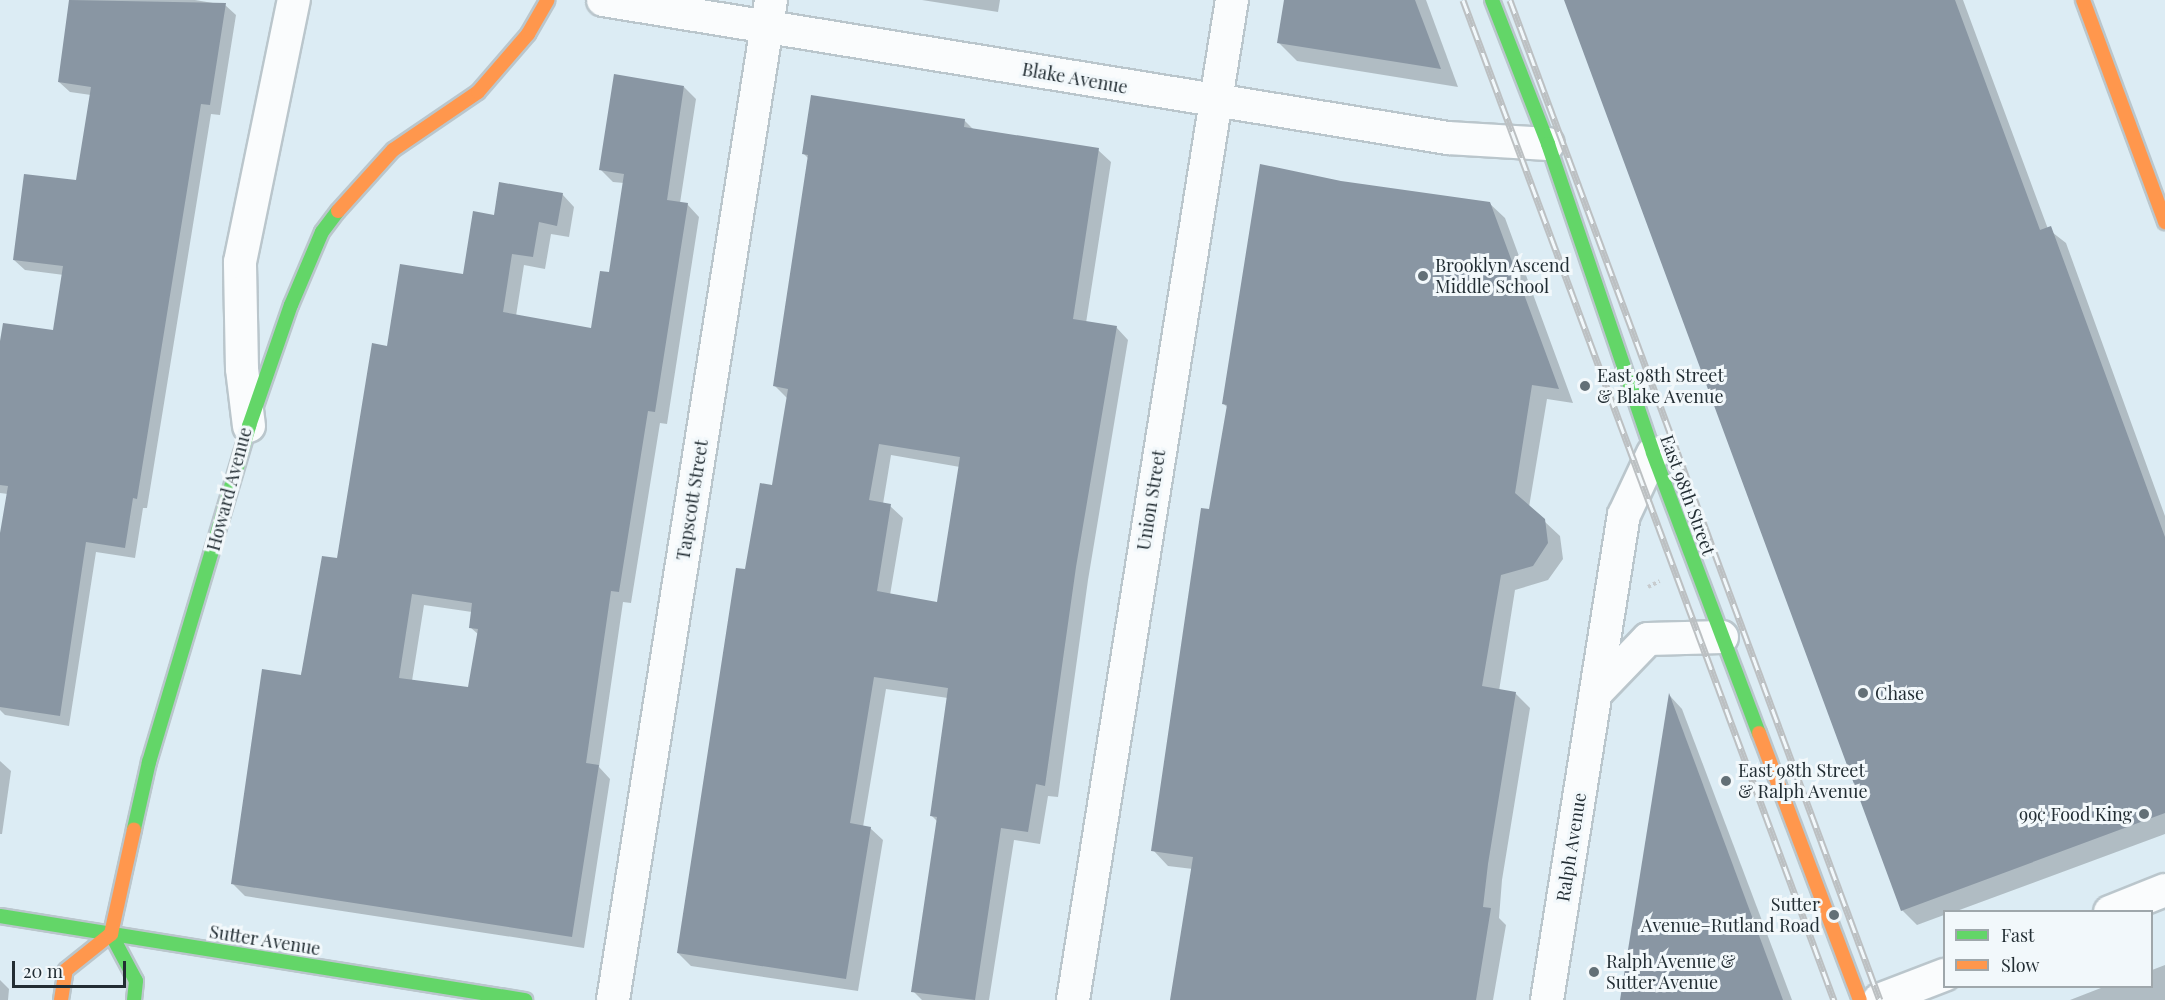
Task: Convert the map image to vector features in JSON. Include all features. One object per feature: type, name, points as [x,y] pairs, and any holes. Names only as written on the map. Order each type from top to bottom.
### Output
[{"type":"street","name":"Howard Avenue","points":[[111,934],[150,762],[249,426],[242,369],[240,262],[294,0]]},
{"type":"street","points":[[249,426],[291,305],[322,232],[347,198],[393,150],[478,92],[528,34],[548,0]]},
{"type":"street","name":"Blake Avenue","points":[[603,0],[769,13],[1213,101],[1448,138],[1548,144]]},
{"type":"street","name":"Union Street","points":[[1073,1000],[1213,101],[1232,0]]},
{"type":"street","name":"East 98th Street","points":[[1492,0],[1548,144],[1653,453],[1860,1000]]},
{"type":"street","points":[[2083,0],[2165,222]]},
{"type":"street","name":"Tapscott Street","points":[[613,1000],[769,13]]},
{"type":"street","name":"Ralph Avenue","points":[[1547,1000],[1624,515],[1653,453]]},
{"type":"street","points":[[1596,693],[1648,639],[1722,637]]},
{"type":"street","points":[[2115,910],[2165,891]]},
{"type":"street","name":"Sutter Avenue","points":[[0,916],[525,1000]]},
{"type":"street","points":[[61,1000],[66,970],[111,934],[136,981],[134,1000]]},
{"type":"street","points":[[1879,1000],[1943,975]]},
{"type":"path","points":[[1647,587],[1660,581]]},
{"type":"building","points":[[69,0],[226,3],[210,105],[201,104],[137,499],[133,498],[125,548],[86,542],[60,716],[0,707],[0,533],[8,486],[0,485],[0,341],[3,323],[53,330],[63,266],[13,260],[24,174],[76,180],[91,87],[58,82]]},
{"type":"building","points":[[1284,0],[1415,0],[1441,69],[1277,43]]},
{"type":"building","points":[[1564,0],[1955,0],[2040,230],[2051,226],[2165,537],[2165,813],[1901,911]]},
{"type":"building","points":[[614,74],[684,86],[667,200],[688,203],[655,412],[648,411],[619,592],[611,591],[586,763],[599,765],[572,937],[231,884],[262,669],[301,675],[322,556],[337,558],[372,343],[387,346],[400,264],[463,274],[473,211],[494,215],[499,182],[563,193],[557,226],[539,222],[533,257],[512,254],[503,312],[591,328],[600,271],[609,272],[624,174],[599,170]],"holes":[[[412,594],[472,603],[469,628],[478,629],[468,687],[399,678]]]},
{"type":"building","points":[[811,95],[965,119],[964,127],[1099,148],[1073,319],[1117,326],[1076,567],[1045,786],[1036,784],[1028,832],[1001,828],[975,1000],[911,992],[937,817],[930,816],[948,688],[874,677],[850,823],[871,827],[846,979],[677,953],[736,568],[745,569],[760,483],[772,485],[788,389],[773,386],[808,155],[802,154]],"holes":[[[879,444],[960,457],[937,602],[877,591],[891,504],[869,500]]]},
{"type":"building","points":[[1260,164],[1341,181],[1490,202],[1559,389],[1532,385],[1515,493],[1545,519],[1548,543],[1533,566],[1501,575],[1482,686],[1516,692],[1488,864],[1483,907],[1491,908],[1476,1000],[1170,1000],[1193,857],[1151,851],[1201,508],[1209,509],[1227,405],[1222,404]]},
{"type":"building","points":[[1669,693],[1783,1000],[1620,1000]]},
{"type":"railway","points":[[1463,0],[1834,1000]]},
{"type":"railway","points":[[1510,0],[1880,1000]]},
{"type":"traffic: fast","points":[[1492,0],[1548,144],[1653,453],[1759,733]]},
{"type":"traffic: fast","points":[[134,829],[149,762],[249,426],[291,305],[322,232],[338,211]]},
{"type":"traffic: fast","points":[[0,916],[525,1000]]},
{"type":"traffic: fast","points":[[111,934],[136,981],[134,1000]]},
{"type":"traffic: slow","points":[[338,211],[393,150],[478,92],[528,34],[548,0]]},
{"type":"traffic: slow","points":[[2083,0],[2165,222]]},
{"type":"traffic: slow","points":[[1759,733],[1860,1000]]},
{"type":"traffic: slow","points":[[61,1000],[66,970],[111,934],[134,829]]},
{"type":"place","name":"Brooklyn Ascend Middle School","points":[[1423,276]]},
{"type":"place","name":"East 98th Street & Blake Avenue","points":[[1585,386]]},
{"type":"place","name":"Chase","points":[[1863,693]]},
{"type":"place","name":"East 98th Street & Ralph Avenue","points":[[1726,781]]},
{"type":"place","name":"99¢ Food King","points":[[2144,814]]},
{"type":"place","name":"Sutter Avenue–Rutland Road","points":[[1834,915]]},
{"type":"place","name":"Ralph Avenue & Sutter Avenue","points":[[1594,972]]}]
